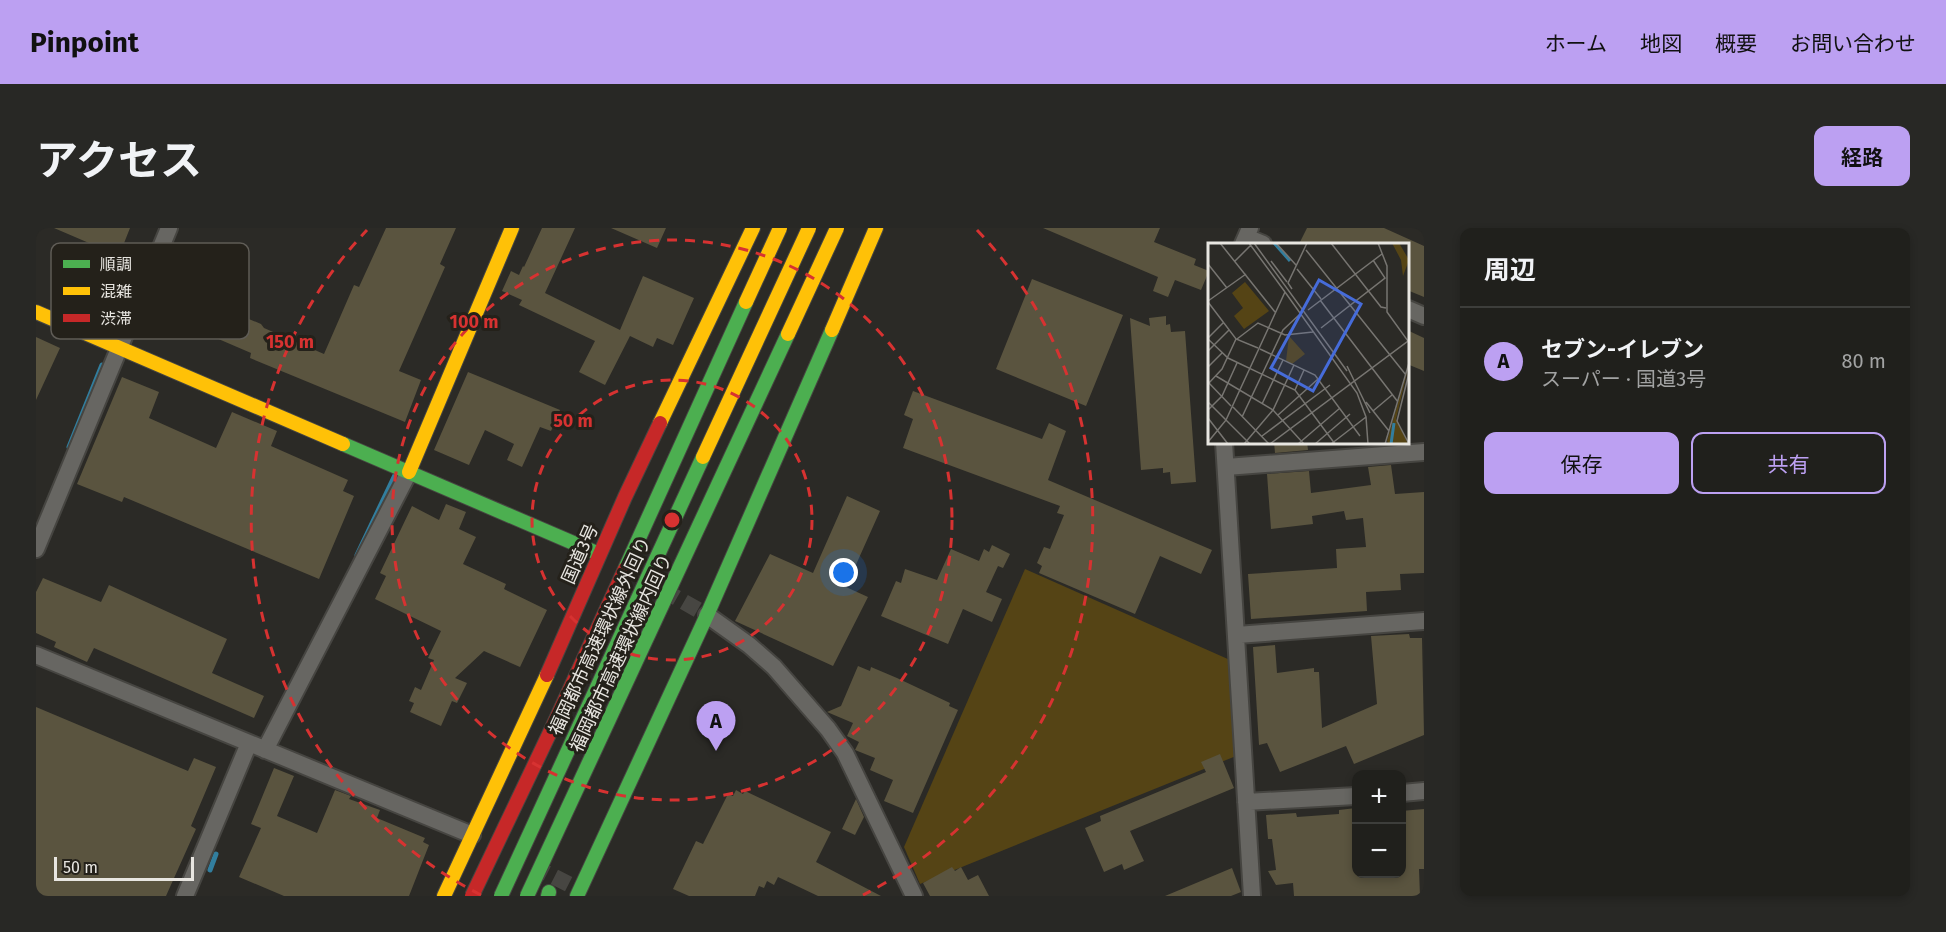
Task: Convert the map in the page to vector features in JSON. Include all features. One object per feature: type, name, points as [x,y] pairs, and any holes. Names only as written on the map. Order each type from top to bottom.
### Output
[{"type":"main road","points":[[409,472],[512,228]]},
{"type":"main road","name":"国道3号","points":[[444,896],[529,715],[599,554],[753,228]]},
{"type":"main road","points":[[472,896],[553,726],[780,228]]},
{"type":"main road","name":"福岡都市高速環状線外回り","points":[[501,896],[809,228]]},
{"type":"main road","name":"福岡都市高速環状線内回り","points":[[527,896],[837,228]]},
{"type":"main road","points":[[790,362],[850,228]]},
{"type":"main road","points":[[582,894],[876,228]]},
{"type":"main road","points":[[36,312],[51,319]]},
{"type":"main road","points":[[98,339],[599,554]]},
{"type":"main road","points":[[548,896],[555,881]]},
{"type":"street","points":[[163,243],[169,228]]},
{"type":"street","points":[[1409,310],[1424,316]]},
{"type":"street","points":[[36,549],[122,339]]},
{"type":"street","points":[[1224,444],[1252,896]]},
{"type":"street","points":[[1226,467],[1424,452]]},
{"type":"street","points":[[185,896],[257,746],[409,472]]},
{"type":"street","points":[[707,615],[774,667],[828,729],[845,753],[914,896]]},
{"type":"street","points":[[1237,635],[1424,621]]},
{"type":"street","points":[[36,655],[472,835]]},
{"type":"street","points":[[1406,793],[1424,791]]},
{"type":"street","points":[[1246,802],[1352,796]]},
{"type":"shaded area","points":[[1025,569],[1230,660],[1236,756],[920,884],[904,847]]},
{"type":"building","points":[[54,228],[130,228],[124,243],[89,243]]},
{"type":"building","points":[[386,228],[456,228],[440,264],[445,267],[399,371],[421,380],[405,422],[250,358],[251,353],[218,339],[249,339],[249,319],[324,354],[354,285],[359,287]]},
{"type":"building","points":[[542,228],[575,228],[545,293],[620,330],[643,276],[694,298],[673,345],[657,338],[653,347],[630,336],[605,385],[579,372],[595,341],[519,305],[522,300],[502,291],[511,271],[519,275]]},
{"type":"building","points":[[611,228],[666,228],[657,248]]},
{"type":"building","points":[[1043,228],[1160,228],[1154,242],[1196,259],[1194,265],[1208,271],[1201,290],[1175,280],[1168,297],[1153,291],[1158,277]]},
{"type":"building","points":[[1307,228],[1384,228],[1424,246],[1424,297],[1409,291],[1409,243],[1300,243]]},
{"type":"building","points":[[1032,279],[1123,315],[1086,406],[996,369]]},
{"type":"building","points":[[1166,316],[1166,325],[1170,324],[1171,332],[1185,331],[1196,482],[1171,484],[1170,472],[1163,473],[1163,468],[1141,470],[1130,318],[1150,326],[1149,318]]},
{"type":"building","points":[[1409,331],[1424,338],[1424,371],[1409,365]]},
{"type":"building","points":[[36,337],[60,348],[36,400]]},
{"type":"building","points":[[468,372],[560,410],[551,431],[540,427],[522,467],[507,460],[514,444],[485,430],[469,465],[434,450]]},
{"type":"building","points":[[122,377],[159,392],[149,418],[216,448],[232,412],[277,431],[271,446],[348,480],[343,491],[354,496],[319,579],[124,497],[122,502],[77,484]]},
{"type":"building","points":[[913,391],[1042,439],[1049,423],[1066,431],[1048,480],[1212,550],[1201,574],[1160,556],[1135,614],[1039,573],[1042,566],[1037,563],[1044,547],[1050,549],[1064,515],[1057,513],[1060,506],[903,448],[913,419],[904,415]]},
{"type":"building","points":[[1274,444],[1307,444],[1308,450],[1275,453]]},
{"type":"building","points":[[1391,465],[1395,494],[1424,492],[1424,573],[1400,574],[1401,590],[1366,592],[1367,611],[1251,619],[1248,574],[1337,568],[1336,549],[1366,547],[1363,518],[1346,520],[1344,511],[1312,516],[1313,524],[1271,529],[1267,474],[1309,471],[1311,493],[1371,485],[1368,467]]},
{"type":"building","points":[[847,496],[880,511],[846,587],[868,597],[833,666],[735,621],[770,554],[813,573]]},
{"type":"building","points":[[446,504],[466,512],[459,529],[476,537],[463,564],[506,584],[504,589],[547,610],[520,667],[484,651],[455,678],[467,683],[457,703],[452,701],[441,726],[410,712],[414,703],[409,701],[415,687],[421,690],[434,660],[428,658],[441,631],[375,599],[386,576],[380,573],[412,506],[439,520]]},
{"type":"building","points":[[992,545],[1010,554],[1003,568],[998,566],[986,592],[1002,599],[992,622],[963,609],[948,644],[881,616],[896,581],[901,583],[905,569],[937,580],[951,549],[979,561],[984,549],[989,552]]},
{"type":"building","points":[[43,578],[101,602],[109,585],[227,639],[212,673],[264,696],[254,718],[94,648],[87,662],[54,647],[56,642],[36,633],[36,592]]},
{"type":"building","points":[[1409,634],[1410,638],[1422,638],[1424,735],[1354,764],[1346,746],[1280,772],[1267,743],[1259,745],[1253,647],[1275,645],[1277,673],[1314,668],[1314,672],[1319,672],[1322,728],[1377,704],[1371,636]]},
{"type":"building","points":[[858,666],[870,671],[871,667],[897,678],[950,703],[949,706],[958,710],[913,813],[884,801],[893,780],[870,770],[875,758],[855,750],[859,742],[847,736],[853,723],[827,712],[841,706]]},
{"type":"building","points":[[36,707],[188,771],[194,758],[216,767],[191,826],[196,829],[166,896],[36,896]]},
{"type":"building","points":[[1220,754],[1234,788],[1130,831],[1144,861],[1124,870],[1122,864],[1104,872],[1085,828],[1101,821],[1100,816],[1206,772],[1201,762]]},
{"type":"building","points":[[274,768],[294,776],[277,816],[317,833],[335,790],[351,796],[349,799],[380,810],[377,818],[425,838],[423,842],[429,845],[409,896],[284,896],[239,877],[261,828],[251,824]]},
{"type":"building","points":[[736,790],[743,794],[745,791],[831,832],[816,862],[881,896],[818,896],[778,877],[774,885],[767,881],[764,888],[759,886],[755,896],[689,896],[673,889],[696,841],[703,844],[728,794],[733,796]]},
{"type":"building","points":[[856,799],[864,817],[855,835],[842,829]]},
{"type":"building","points":[[1352,808],[1352,878],[1406,878],[1406,811],[1424,809],[1424,869],[1419,869],[1420,896],[1294,896],[1293,883],[1276,885],[1268,871],[1276,870],[1272,839],[1268,839],[1266,815],[1296,813],[1297,817],[1339,814],[1339,810]]},
{"type":"building","points":[[952,867],[955,871],[961,867],[968,880],[978,875],[989,896],[930,896],[923,883]]},
{"type":"building","points":[[1232,868],[1241,892],[1231,896],[1165,896]]},
{"type":"waterway","points":[[69,447],[102,365]]},
{"type":"waterway","points":[[357,555],[395,475]]},
{"type":"waterway","points":[[210,870],[216,854]]},
{"type":"tunnel","points":[[663,590],[707,615]]},
{"type":"tunnel","points":[[533,866],[580,890]]},
{"type":"traffic: fast","points":[[625,569],[746,302]]},
{"type":"traffic: fast","points":[[577,896],[707,615],[832,330]]},
{"type":"traffic: fast","points":[[527,896],[788,334]]},
{"type":"traffic: fast","points":[[343,444],[599,554]]},
{"type":"traffic: fast","points":[[501,896],[703,457]]},
{"type":"traffic: fast","points":[[548,896],[549,892]]},
{"type":"traffic: slow","points":[[409,472],[512,228]]},
{"type":"traffic: slow","points":[[660,423],[753,228]]},
{"type":"traffic: slow","points":[[746,302],[780,228]]},
{"type":"traffic: slow","points":[[703,457],[809,228]]},
{"type":"traffic: slow","points":[[788,334],[837,228]]},
{"type":"traffic: slow","points":[[832,330],[876,228]]},
{"type":"traffic: slow","points":[[36,312],[51,318]]},
{"type":"traffic: slow","points":[[99,339],[343,444]]},
{"type":"traffic: slow","points":[[444,896],[547,675]]},
{"type":"traffic: jam","points":[[547,675],[660,423]]},
{"type":"traffic: jam","points":[[472,896],[625,569]]},
{"type":"place","name":"セブン-イレブン","points":[[716,751]]}]
